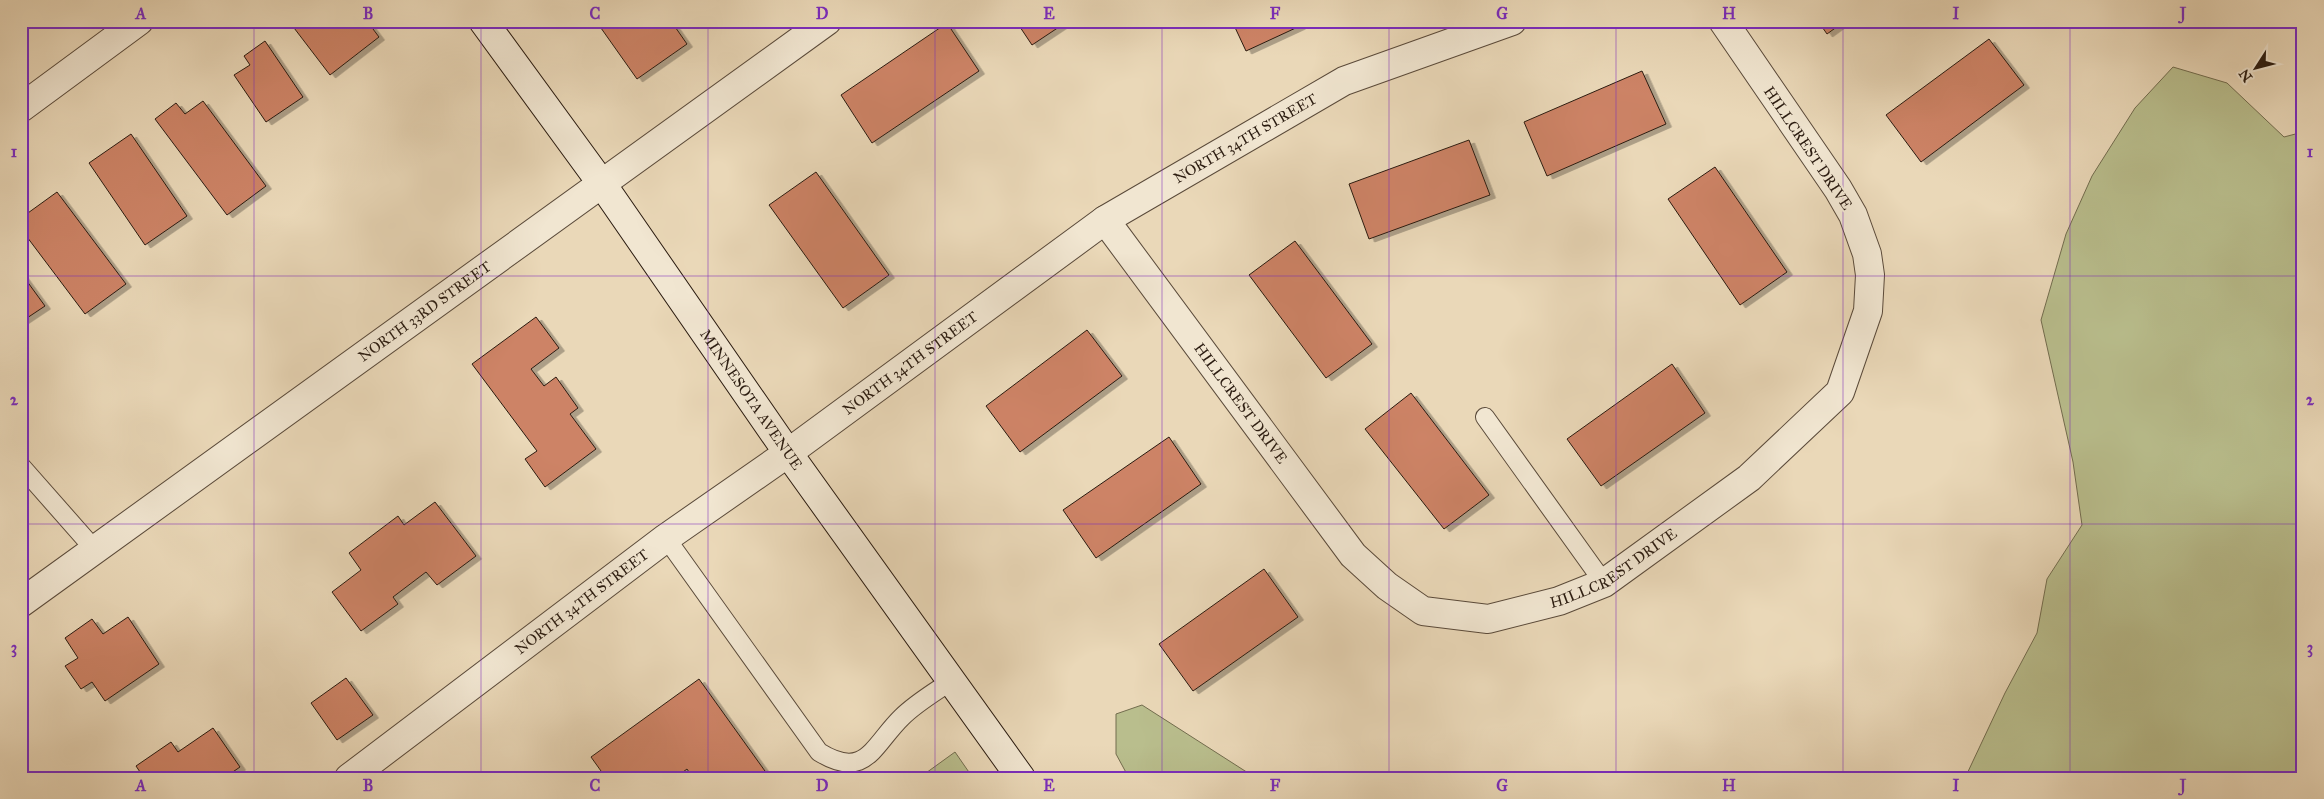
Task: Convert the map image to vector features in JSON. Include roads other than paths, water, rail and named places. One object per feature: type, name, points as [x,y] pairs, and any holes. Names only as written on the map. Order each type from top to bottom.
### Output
[{"type":"street","points":[[21,108],[139,21]]},
{"type":"street","name":"MINNESOTA AVENUE","points":[[483,21],[602,184],[788,452],[1021,778]]},
{"type":"street","name":"NORTH 33RD STREET","points":[[21,603],[827,21]]},
{"type":"street","name":"NORTH 34TH STREET","points":[[349,778],[666,538],[788,452],[1105,220],[1344,81],[1512,21]]},
{"type":"street","name":"HILLCREST DRIVE","points":[[1105,220],[1353,555],[1387,586],[1424,610],[1488,619],[1559,602],[1604,583],[1749,478],[1840,392],[1868,311],[1870,275],[1867,254],[1853,215],[1838,189],[1723,21]]},
{"type":"lane","points":[[1485,417],[1604,583]]},
{"type":"lane","points":[[21,466],[94,550]]},
{"type":"lane","points":[[666,538],[819,752],[834,761],[849,763],[875,751],[902,716],[951,681]]}]
